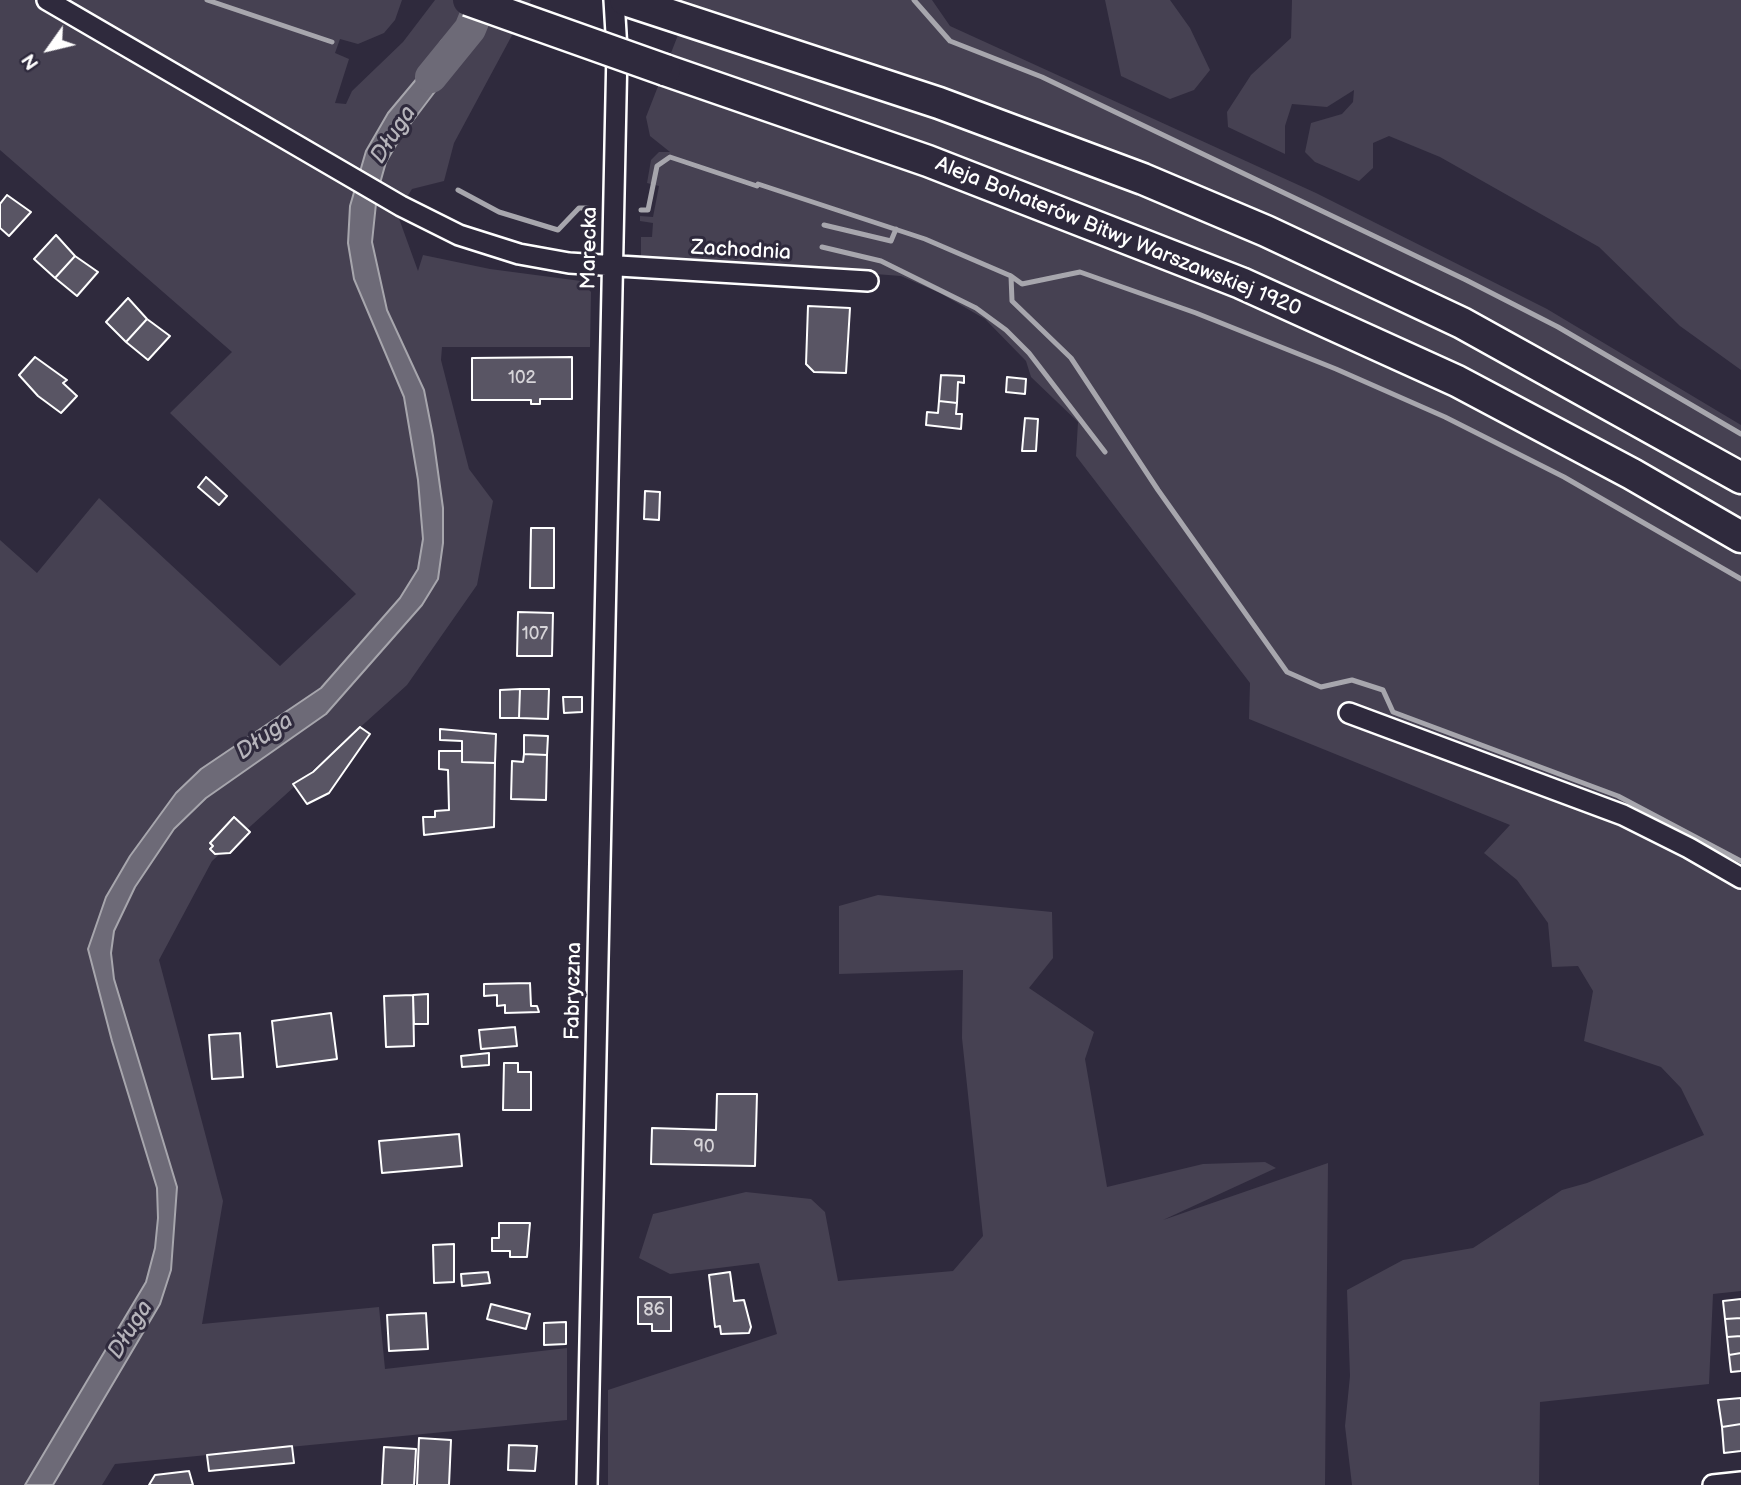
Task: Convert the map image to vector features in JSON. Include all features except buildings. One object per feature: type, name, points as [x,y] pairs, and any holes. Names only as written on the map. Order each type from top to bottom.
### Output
[{"type":"highway","name":"Aleja Bohaterów Bitwy Warszawskiej 1920","points":[[468,0],[928,161],[1241,283],[1457,381],[1610,462],[1741,537]]},
{"type":"highway","points":[[625,0],[939,103],[1143,179],[1266,231],[1462,323],[1741,478]]},
{"type":"street","name":"Zachodnia","points":[[47,0],[401,206],[459,235],[519,254],[612,267],[868,281]]},
{"type":"street","name":"Marecka","points":[[607,497],[617,50],[614,0]]},
{"type":"street","name":"Fabryczna","points":[[587,1485],[607,497]]},
{"type":"street","points":[[1349,713],[1622,815],[1689,848],[1741,878]]},
{"type":"street","points":[[1713,1485],[1741,1482]]},
{"type":"shaded area","points":[[0,0],[402,0],[395,20],[384,33],[358,44],[340,39],[335,53],[349,59],[335,103],[346,104],[352,91],[403,42],[435,0],[531,0],[454,143],[444,181],[412,189],[397,213],[418,271],[423,255],[490,269],[581,281],[591,292],[590,347],[442,347],[441,360],[469,469],[493,501],[477,585],[407,685],[212,861],[159,960],[223,1201],[202,1324],[379,1307],[385,1369],[567,1348],[567,1420],[115,1464],[102,1485],[0,1485],[0,540],[37,573],[99,498],[280,666],[356,594],[170,413],[232,352],[0,150]]},
{"type":"shaded area","points":[[654,0],[932,0],[950,26],[1316,193],[1547,309],[1741,425],[1741,1291],[1713,1294],[1709,1384],[1540,1402],[1539,1485],[1352,1485],[1345,1426],[1350,1376],[1347,1290],[1403,1260],[1473,1248],[1562,1190],[1587,1183],[1704,1135],[1681,1088],[1661,1067],[1584,1041],[1593,991],[1578,966],[1552,967],[1548,923],[1517,880],[1484,853],[1510,825],[1249,719],[1250,683],[1076,456],[1078,422],[1031,377],[1026,361],[985,319],[940,293],[901,276],[641,256],[641,237],[652,237],[653,223],[640,221],[640,216],[653,217],[659,186],[647,183],[651,160],[659,152],[670,152],[650,136],[646,117],[678,35],[654,27]]},
{"type":"shaded area","points":[[1105,0],[1170,0],[1190,28],[1210,70],[1194,90],[1170,99],[1121,76]]},
{"type":"shaded area","points":[[1292,0],[1741,0],[1741,370],[1680,326],[1599,247],[1440,157],[1389,136],[1373,143],[1373,168],[1359,181],[1315,162],[1305,152],[1311,123],[1342,114],[1353,102],[1354,90],[1327,107],[1292,104],[1285,126],[1285,154],[1228,127],[1227,112],[1251,75],[1291,38]]},
{"type":"shaded area","points":[[878,895],[1052,912],[1053,958],[1029,988],[1094,1032],[1085,1059],[1107,1187],[1203,1164],[1265,1162],[1276,1168],[1163,1220],[1328,1163],[1325,1485],[608,1485],[608,1390],[777,1334],[759,1263],[670,1274],[639,1258],[653,1214],[746,1192],[811,1199],[825,1212],[838,1281],[953,1271],[983,1236],[962,1038],[963,970],[839,974],[839,906]]},
{"type":"water","points":[[442,40],[468,48],[402,135],[386,162],[377,194],[372,242],[387,310],[424,390],[443,508],[443,543],[438,579],[422,605],[326,714],[206,798],[174,829],[135,887],[114,931],[111,953],[114,979],[177,1187],[171,1270],[160,1304],[53,1485],[25,1485],[146,1282],[155,1248],[157,1188],[112,1041],[88,949],[106,897],[130,856],[176,793],[201,769],[321,688],[400,598],[418,569],[423,539],[418,480],[404,397],[354,279],[348,243],[350,206],[366,151],[388,113],[424,70]]},
{"type":"waterway","points":[[207,0],[332,42]]},
{"type":"waterway","name":"Długa","points":[[431,77],[470,29],[482,0]]},
{"type":"waterway","points":[[914,0],[950,41],[1042,77],[1466,280],[1558,327],[1741,434]]},
{"type":"waterway","points":[[641,210],[648,210],[657,166],[670,157],[757,186]]},
{"type":"waterway","points":[[758,184],[925,239],[1011,276],[1012,301],[1071,358],[1158,490],[1287,672],[1321,687],[1352,680],[1383,690],[1393,712],[1618,796],[1741,861]]},
{"type":"waterway","points":[[458,190],[499,212],[558,230],[579,208],[591,208]]},
{"type":"waterway","points":[[824,225],[891,241],[896,229]]},
{"type":"waterway","points":[[822,247],[881,261],[976,308],[1006,330],[1029,353],[1105,452]]},
{"type":"waterway","points":[[1011,276],[1022,284],[1080,272],[1196,313],[1336,369],[1445,417],[1564,477],[1741,579]]}]
